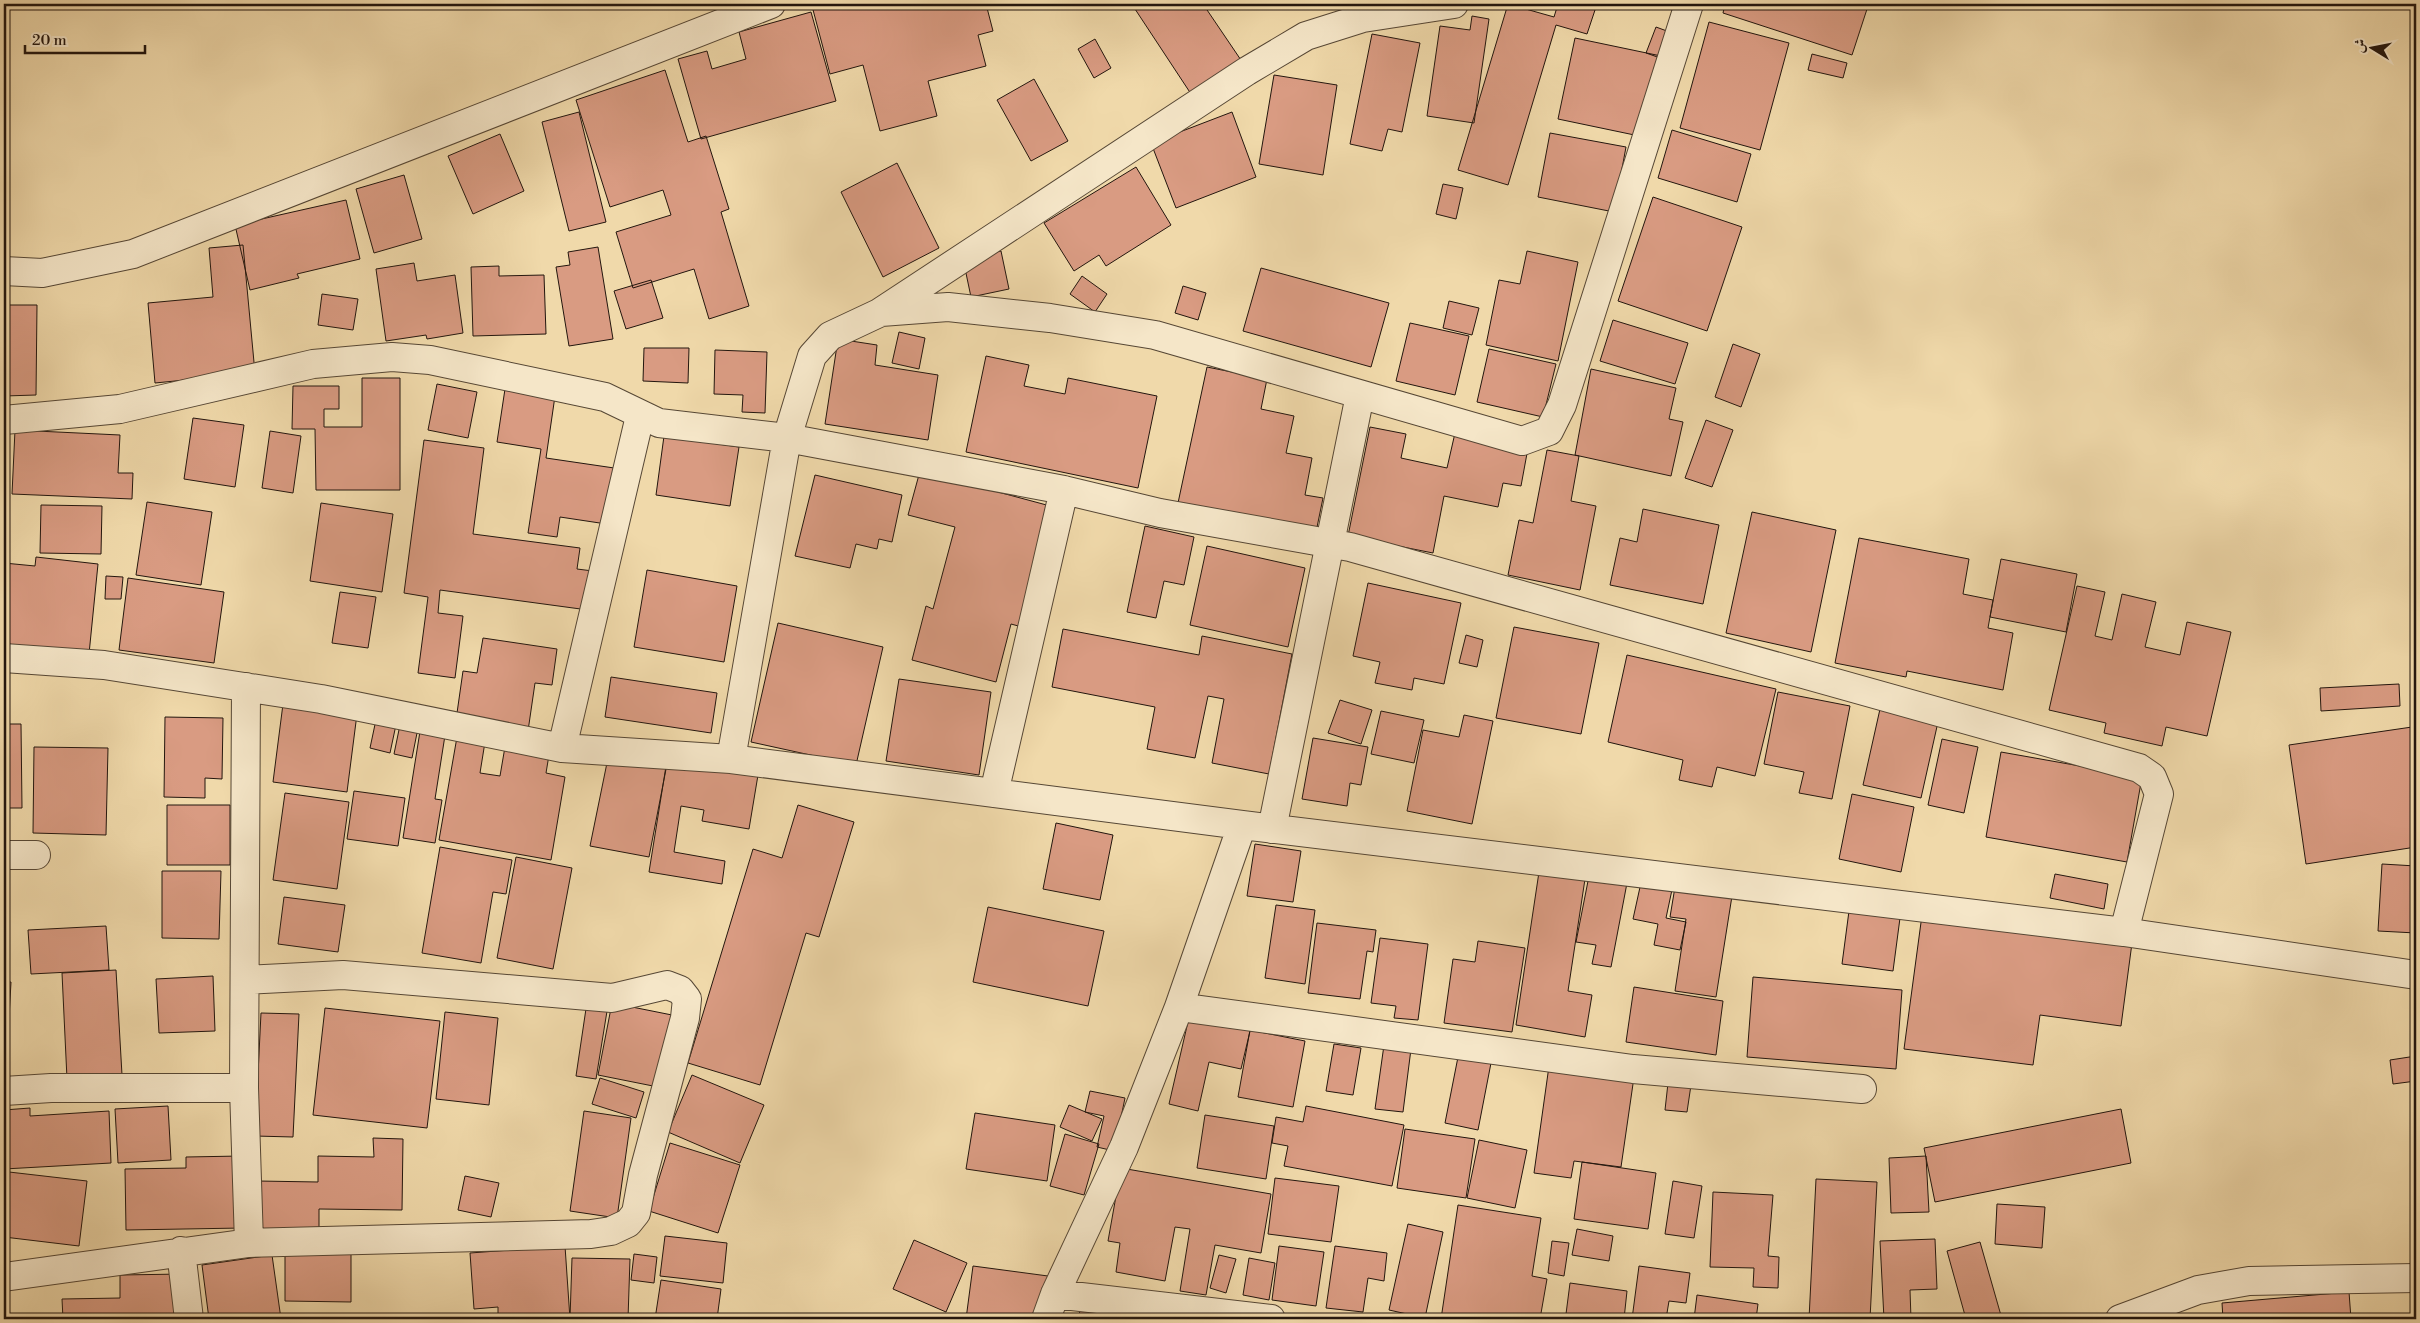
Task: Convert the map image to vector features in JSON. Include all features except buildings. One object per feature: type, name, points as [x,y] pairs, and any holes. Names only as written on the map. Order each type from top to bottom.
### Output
[{"type":"street","points":[[4,271],[42,273],[133,254],[771,4]]},
{"type":"street","points":[[731,759],[787,438],[812,356],[830,336],[879,313],[1247,71],[1306,36],[1363,18],[1454,4]]},
{"type":"street","points":[[879,313],[948,307],[1050,318],[1154,335],[1522,441],[1549,431],[1562,405],[1689,4]]},
{"type":"street","points":[[4,420],[120,409],[314,364],[392,357],[430,360],[605,398],[640,416],[659,423],[787,438],[1064,490],[1160,513],[1350,547],[2139,768],[2152,777],[2159,794],[2124,932]]},
{"type":"street","points":[[1272,828],[1360,395]]},
{"type":"street","points":[[562,748],[640,416]]},
{"type":"street","points":[[994,793],[1064,490]]},
{"type":"street","points":[[4,658],[104,665],[321,699],[562,748],[731,759],[1242,825],[2124,932],[2416,975]]},
{"type":"street","points":[[246,688],[244,1088],[248,1243]]},
{"type":"street","points":[[1242,825],[1179,1007],[1124,1147],[1050,1307],[1271,1319]]},
{"type":"street","points":[[4,855],[36,855]]},
{"type":"street","points":[[4,1277],[248,1243],[590,1234],[611,1231],[628,1223],[636,1213],[643,1175],[685,1018],[687,999],[680,990],[667,986],[612,998],[343,975],[246,980]]},
{"type":"street","points":[[1179,1007],[1633,1069],[1862,1089]]},
{"type":"street","points":[[4,1091],[52,1088],[244,1088]]},
{"type":"street","points":[[181,1251],[190,1319]]},
{"type":"street","points":[[2120,1319],[2198,1290],[2249,1281],[2416,1278]]}]
